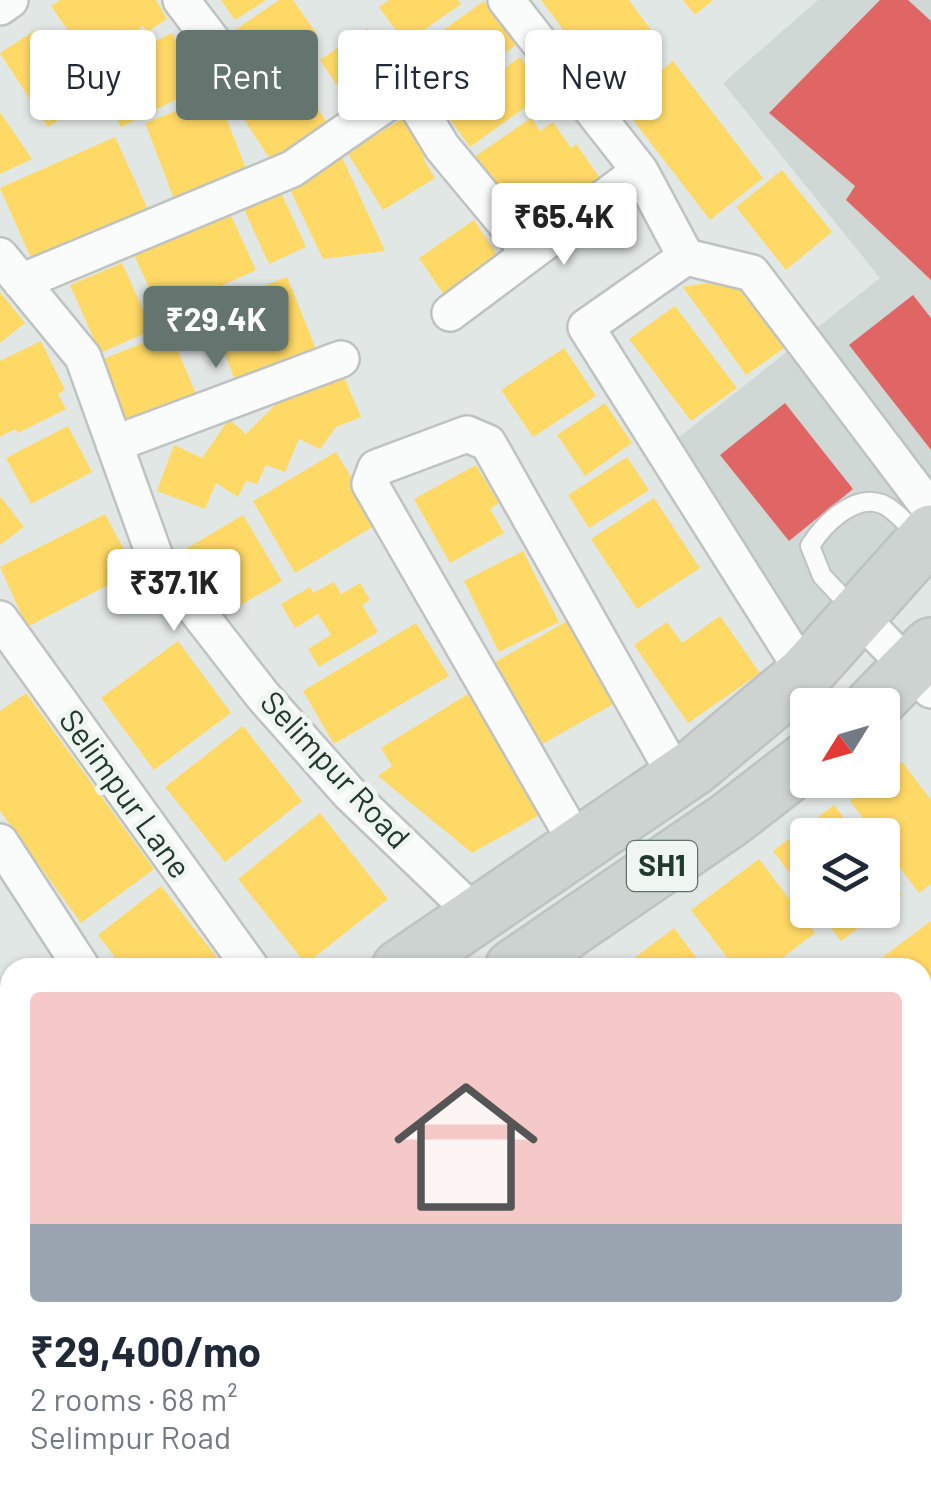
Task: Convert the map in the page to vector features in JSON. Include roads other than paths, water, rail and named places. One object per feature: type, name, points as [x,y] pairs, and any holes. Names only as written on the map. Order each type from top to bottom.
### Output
[{"type":"main road","name":"SH1","points":[[414,958],[677,778],[805,674],[929,528]]},
{"type":"main road","name":"SH1","points":[[528,958],[730,820],[790,773]]},
{"type":"street","points":[[181,0],[204,30]]},
{"type":"street","points":[[506,0],[640,172],[686,256],[752,274],[929,528]]},
{"type":"street","points":[[11,269],[292,169],[407,89],[442,147],[530,253]]},
{"type":"street","points":[[450,313],[640,172]]},
{"type":"street","points":[[686,256],[586,328],[805,674]]},
{"type":"street","name":"Selimpur Road","points":[[11,269],[82,357],[154,557],[263,696],[349,793],[476,915]]},
{"type":"street","points":[[114,444],[341,359]]},
{"type":"street","points":[[579,847],[370,484],[376,468],[467,434],[488,444],[677,778]]},
{"type":"street","points":[[858,614],[911,678]]},
{"type":"street","name":"Selimpur Lane","points":[[0,619],[244,958]]},
{"type":"street","points":[[0,842],[75,958]]},
{"type":"lane","points":[[858,614],[814,561],[810,546],[817,534],[842,512],[876,502],[929,528]]}]
